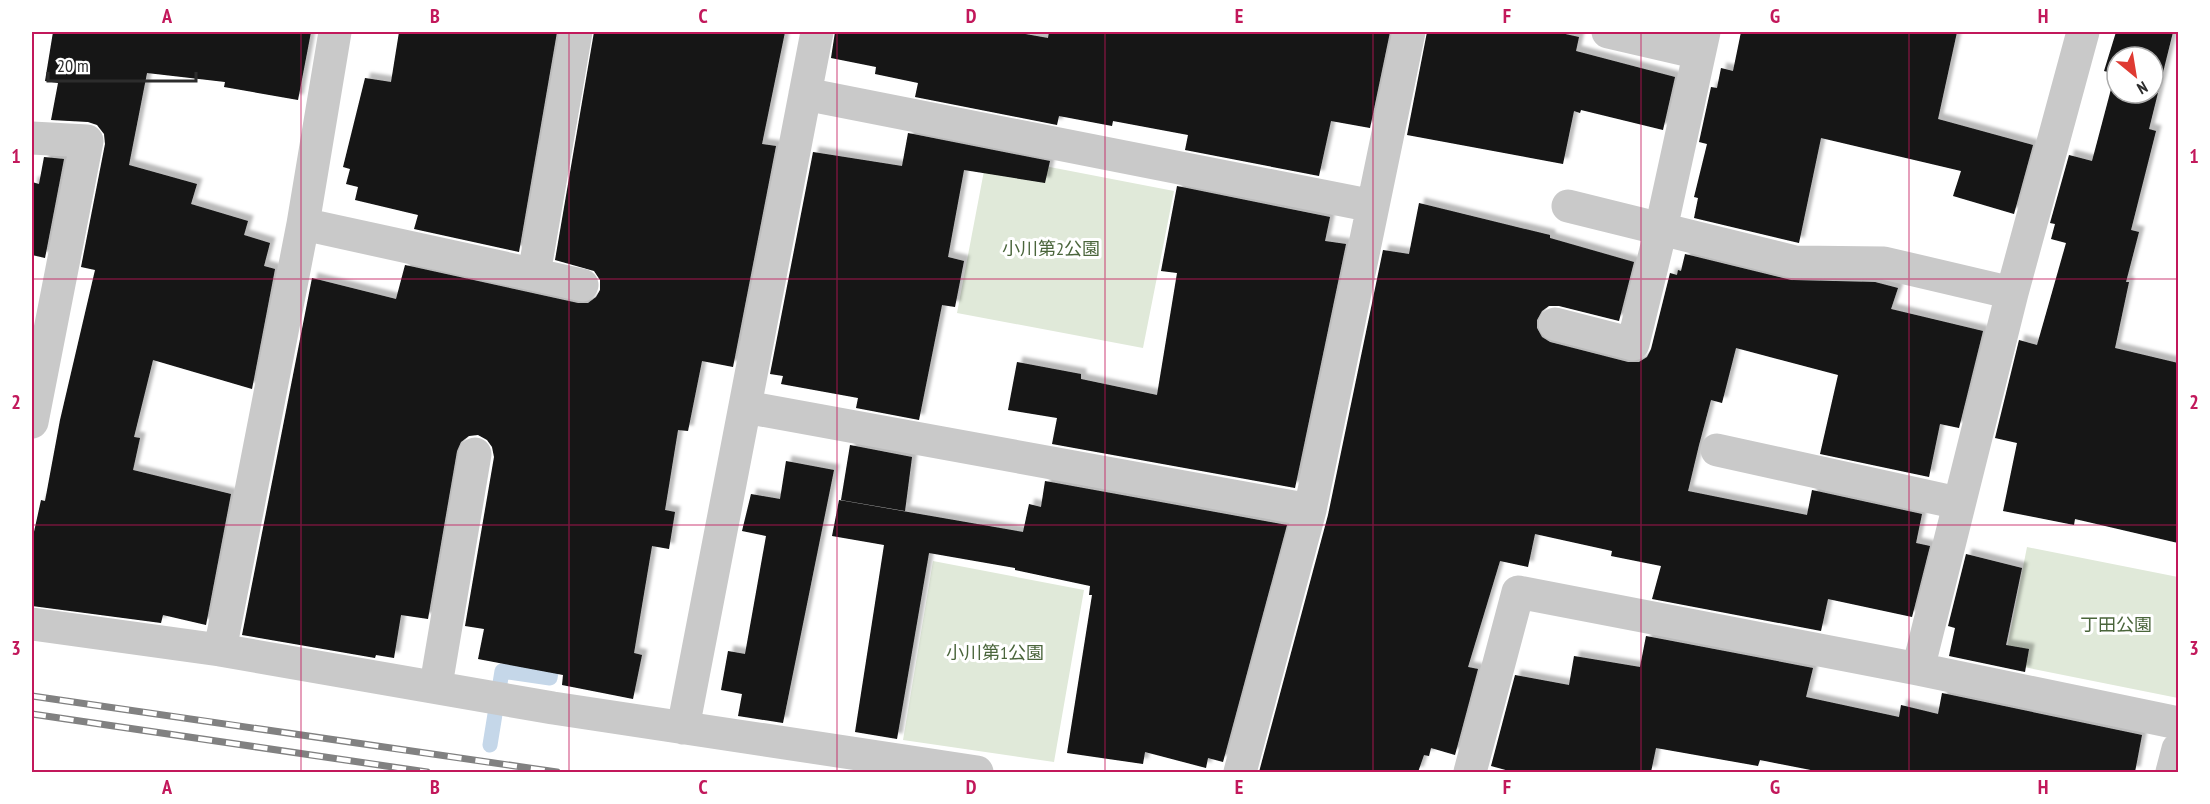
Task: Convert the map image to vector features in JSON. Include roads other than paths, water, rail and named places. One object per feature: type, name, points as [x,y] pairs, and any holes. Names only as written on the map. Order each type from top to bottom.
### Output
[{"type":"street","points":[[220,650],[303,224],[335,32]]},
{"type":"street","points":[[534,274],[576,32]]},
{"type":"street","points":[[683,728],[817,32]]},
{"type":"street","points":[[1240,772],[1310,510],[1409,32]]},
{"type":"street","points":[[1555,324],[1633,344],[1702,42],[1608,32]]},
{"type":"street","points":[[1918,669],[2012,293],[2083,32]]},
{"type":"street","points":[[804,94],[1373,206]]},
{"type":"street","points":[[32,138],[87,141],[32,422]]},
{"type":"street","points":[[1568,206],[1795,262],[1884,262],[2012,293]]},
{"type":"street","points":[[303,224],[582,285]]},
{"type":"street","points":[[745,406],[1310,510]]},
{"type":"street","points":[[1716,450],[1958,503]]},
{"type":"street","points":[[436,685],[475,454]]},
{"type":"street","points":[[1470,772],[1518,592],[1918,669],[2178,723]]},
{"type":"street","points":[[32,624],[220,650],[436,685],[553,708],[977,772]]},
{"type":"street","points":[[2172,772],[2178,749]]},
{"type":"waterway","points":[[490,745],[502,671],[550,678],[554,654]]},
{"type":"railway","points":[[32,696],[557,772]]},
{"type":"railway","points":[[32,714],[427,772]]},
{"type":"park label","name":"小川第2公園","points":[[1051,249]]},
{"type":"park label","name":"丁田公園","points":[[2116,625]]},
{"type":"park label","name":"小川第1公園","points":[[995,653]]}]
